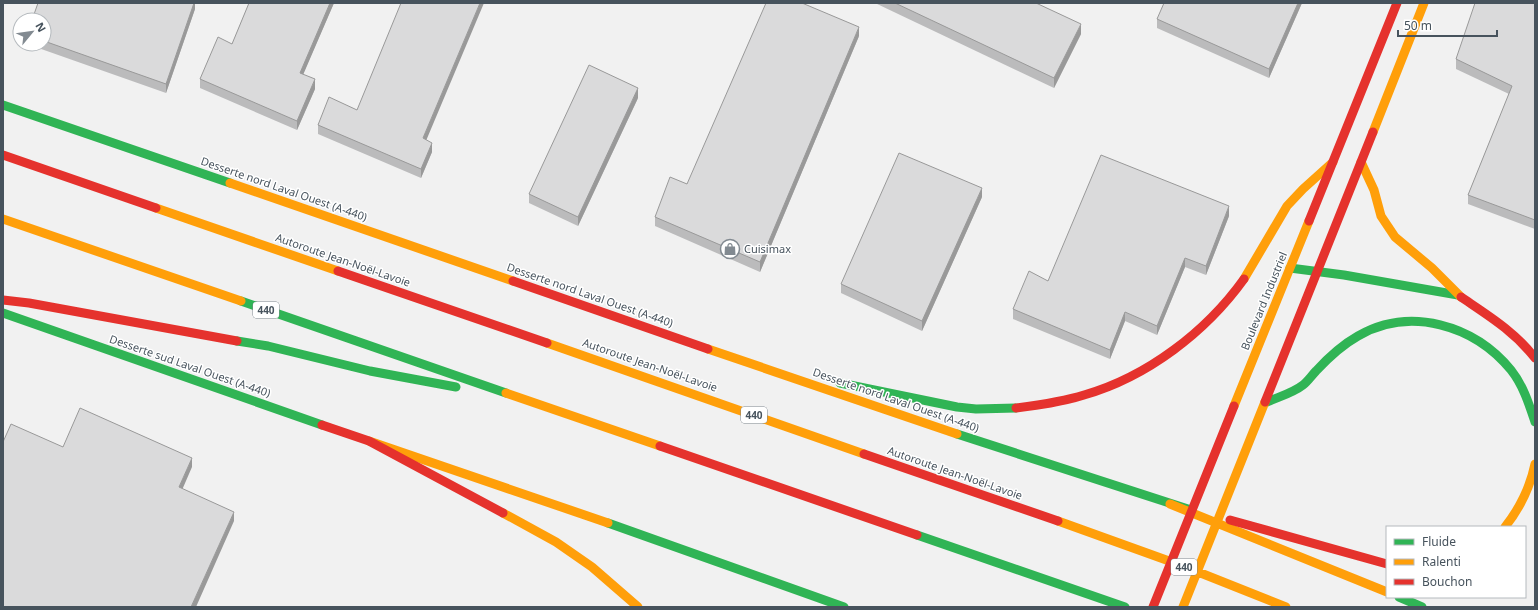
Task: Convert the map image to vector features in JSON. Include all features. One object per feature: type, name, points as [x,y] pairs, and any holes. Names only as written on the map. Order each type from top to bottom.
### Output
[{"type":"main road","name":"Boulevard Industriel","points":[[1153,607],[1396,3]]},
{"type":"main road","points":[[1183,607],[1318,272],[1424,3]]},
{"type":"main road","name":"Desserte nord Laval Ouest (A-440)","points":[[3,105],[954,433],[1240,527]]},
{"type":"main road","name":"Autoroute Jean-Noël-Lavoie","points":[[3,155],[708,398],[1149,554],[1220,580],[1286,607]]},
{"type":"main road","points":[[758,366],[963,408],[1021,408],[1048,404],[1082,396],[1110,386],[1158,361],[1187,340],[1211,318],[1245,278],[1264,248],[1287,205],[1333,162]]},
{"type":"main road","points":[[1361,162],[1374,190],[1381,216],[1395,237],[1432,268],[1458,295],[1507,328],[1535,358]]},
{"type":"main road","name":"440","points":[[3,219],[1125,607]]},
{"type":"main road","points":[[1290,268],[1344,275],[1458,295]]},
{"type":"main road","points":[[3,300],[29,302],[256,344],[370,371],[530,401]]},
{"type":"main road","name":"Desserte sud Laval Ouest (A-440)","points":[[3,313],[369,441]]},
{"type":"main road","points":[[1265,403],[1304,385],[1330,356],[1354,338],[1384,326],[1414,321],[1445,325],[1456,329],[1476,338],[1494,351],[1510,368],[1523,387],[1535,422]]},
{"type":"main road","points":[[369,441],[556,542],[592,567],[638,607]]},
{"type":"main road","points":[[369,441],[574,511],[844,607]]},
{"type":"main road","points":[[1506,526],[1520,507],[1526,495],[1535,464]]},
{"type":"main road","points":[[1240,527],[1386,564]]},
{"type":"main road","points":[[1240,527],[1386,592]]},
{"type":"main road","points":[[1401,598],[1422,607]]},
{"type":"building","points":[[38,3],[194,3],[166,84],[52,44],[52,12],[35,12]]},
{"type":"building","points":[[249,3],[330,3],[300,73],[315,79],[297,121],[200,79],[218,37],[232,44]]},
{"type":"building","points":[[401,3],[480,3],[423,138],[432,143],[421,169],[318,125],[329,97],[357,110]]},
{"type":"building","points":[[766,3],[802,3],[859,27],[760,262],[655,217],[670,177],[687,184]]},
{"type":"building","points":[[895,3],[1036,3],[1081,24],[1054,78]]},
{"type":"building","points":[[1164,3],[1298,3],[1269,69],[1157,19]]},
{"type":"building","points":[[1475,3],[1535,3],[1535,220],[1468,195],[1512,86],[1456,59]]},
{"type":"building","points":[[589,65],[638,88],[578,217],[529,194]]},
{"type":"building","points":[[899,153],[982,188],[922,321],[841,284]]},
{"type":"building","points":[[1101,155],[1229,206],[1206,266],[1185,258],[1157,326],[1125,312],[1110,350],[1013,309],[1029,271],[1048,281]]},
{"type":"building","points":[[80,408],[192,458],[179,487],[234,512],[191,607],[3,607],[3,442],[11,424],[63,447]]},
{"type":"traffic: fast","points":[[3,105],[230,183]]},
{"type":"traffic: fast","points":[[1290,268],[1344,275],[1458,295]]},
{"type":"traffic: fast","points":[[241,301],[506,393]]},
{"type":"traffic: fast","points":[[3,313],[322,425]]},
{"type":"traffic: fast","points":[[1265,403],[1299,388],[1307,382],[1330,357],[1346,343],[1358,336],[1378,327],[1399,322],[1420,322],[1440,325],[1460,332],[1479,341],[1496,354],[1511,370],[1519,382],[1535,422]]},
{"type":"traffic: fast","points":[[237,341],[268,346],[370,371],[456,387]]},
{"type":"traffic: fast","points":[[840,383],[957,407],[976,409],[1016,408]]},
{"type":"traffic: fast","points":[[957,434],[1188,509]]},
{"type":"traffic: fast","points":[[608,523],[844,607]]},
{"type":"traffic: fast","points":[[917,535],[1125,607]]},
{"type":"traffic: fast","points":[[1401,598],[1422,607]]},
{"type":"traffic: slow","points":[[1373,132],[1424,3]]},
{"type":"traffic: slow","points":[[1244,279],[1287,206],[1303,189],[1333,162]]},
{"type":"traffic: slow","points":[[1361,162],[1374,190],[1381,216],[1395,237],[1432,268],[1461,297]]},
{"type":"traffic: slow","points":[[230,183],[513,281]]},
{"type":"traffic: slow","points":[[156,208],[338,271]]},
{"type":"traffic: slow","points":[[3,219],[241,301]]},
{"type":"traffic: slow","points":[[1234,406],[1309,221]]},
{"type":"traffic: slow","points":[[547,343],[864,454]]},
{"type":"traffic: slow","points":[[708,349],[957,434]]},
{"type":"traffic: slow","points":[[506,393],[660,446]]},
{"type":"traffic: slow","points":[[1183,607],[1265,402]]},
{"type":"traffic: slow","points":[[369,441],[608,523]]},
{"type":"traffic: slow","points":[[1506,526],[1524,497],[1535,464]]},
{"type":"traffic: slow","points":[[1170,504],[1386,592]]},
{"type":"traffic: slow","points":[[503,513],[556,542],[592,567],[638,607]]},
{"type":"traffic: slow","points":[[1058,521],[1183,566],[1286,607]]},
{"type":"traffic: jam","points":[[1309,221],[1397,3]]},
{"type":"traffic: jam","points":[[1265,402],[1373,132]]},
{"type":"traffic: jam","points":[[3,155],[156,208]]},
{"type":"traffic: jam","points":[[338,271],[547,343]]},
{"type":"traffic: jam","points":[[1016,408],[1084,395],[1130,377],[1173,350],[1193,334],[1212,317],[1244,279]]},
{"type":"traffic: jam","points":[[513,281],[708,349]]},
{"type":"traffic: jam","points":[[1461,297],[1510,332],[1535,358]]},
{"type":"traffic: jam","points":[[3,300],[29,303],[237,341]]},
{"type":"traffic: jam","points":[[1153,607],[1234,406]]},
{"type":"traffic: jam","points":[[322,425],[369,441],[503,513]]},
{"type":"traffic: jam","points":[[660,446],[917,535]]},
{"type":"traffic: jam","points":[[864,454],[1058,521]]},
{"type":"traffic: jam","points":[[1230,520],[1386,564]]},
{"type":"place","name":"Cuisimax","points":[[730,249]]}]
